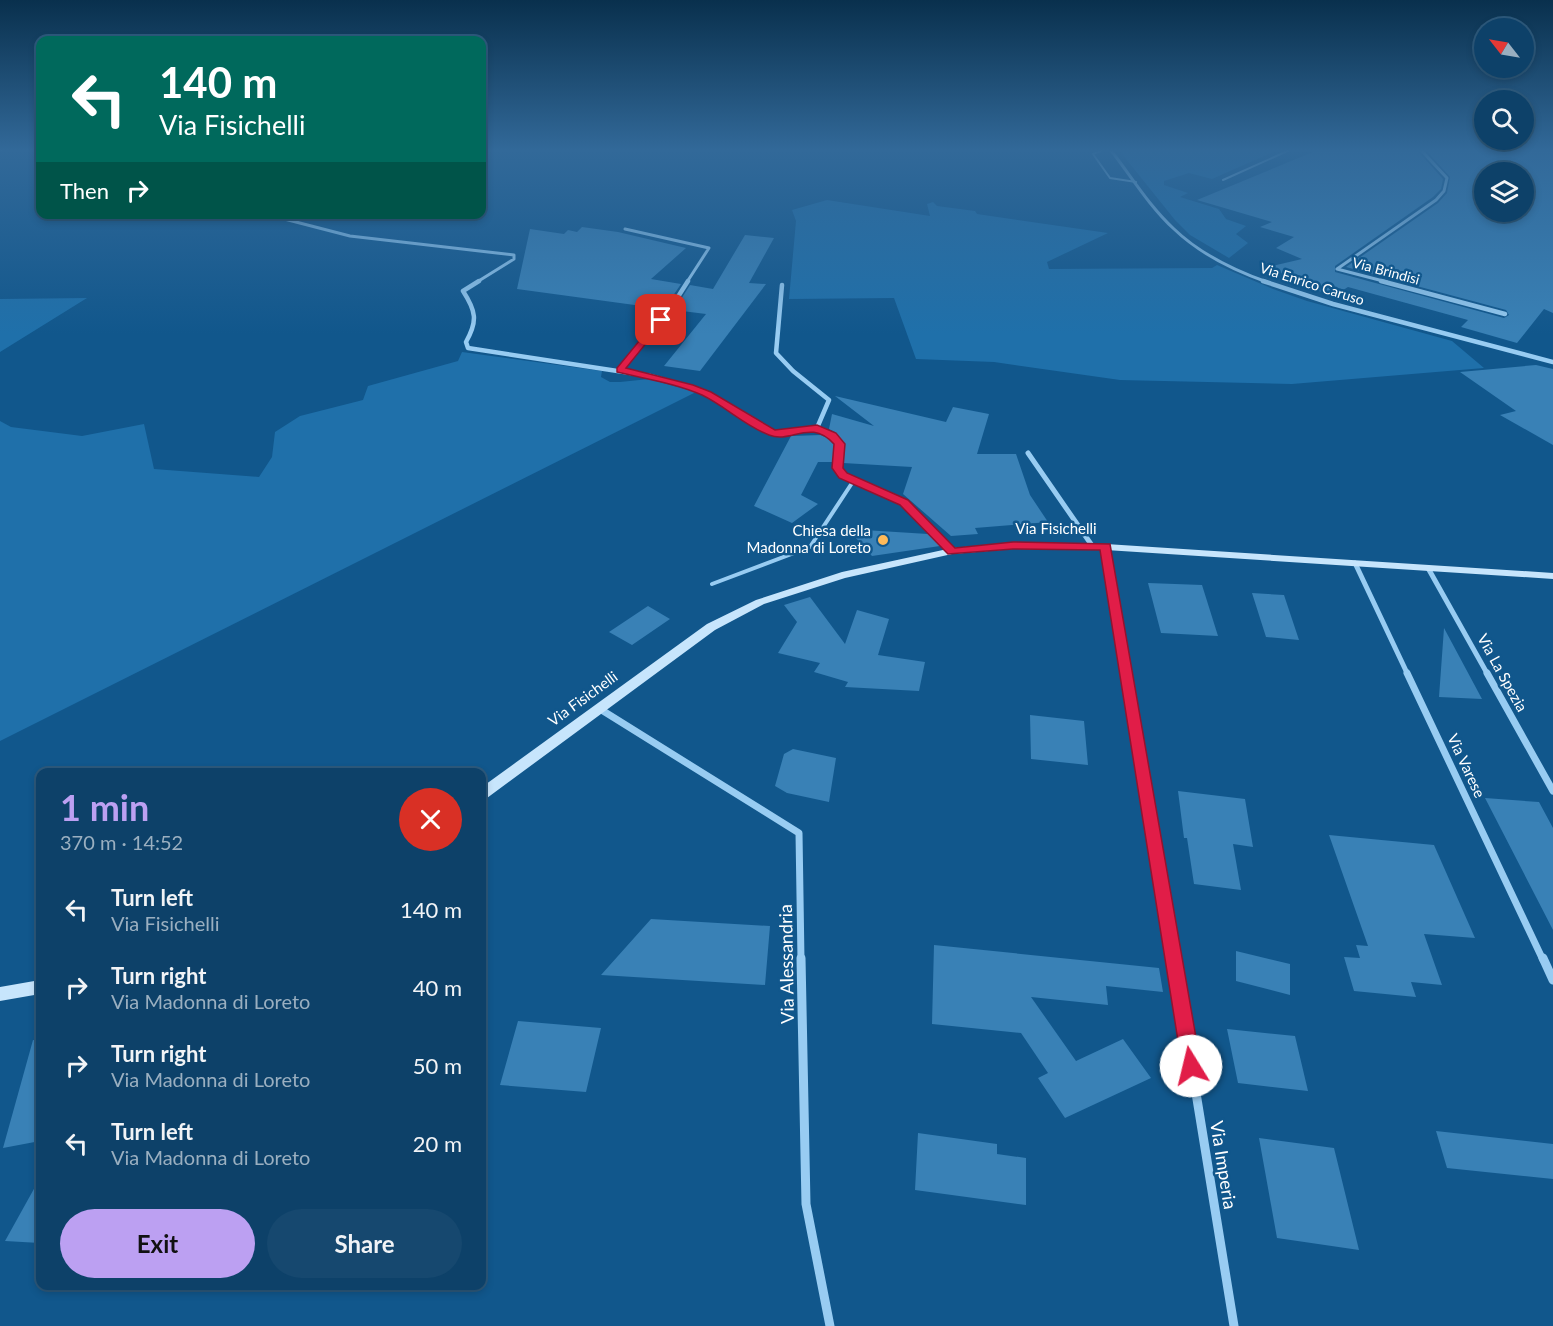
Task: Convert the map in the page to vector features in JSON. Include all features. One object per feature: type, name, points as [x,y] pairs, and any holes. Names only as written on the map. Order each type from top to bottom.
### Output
[{"type":"main road","name":"Via Fisichelli","points":[[486,791],[711,627],[760,602],[842,575],[952,551],[1013,546],[1106,547],[1553,576]]},
{"type":"main road","points":[[0,994],[36,988]]},
{"type":"street","name":"Via Enrico Caruso","points":[[1161,211],[1182,236],[1216,259],[1249,274],[1318,299],[1553,362]]},
{"type":"street","name":"Via Brindisi","points":[[1422,211],[1337,269],[1505,314]]},
{"type":"street","points":[[284,219],[350,236],[513,255],[514,259],[463,291],[474,307],[476,324],[466,342],[468,348],[620,370],[689,387],[707,394],[773,433],[817,428],[832,435],[840,444],[837,468],[843,476],[904,503],[952,551]]},
{"type":"street","points":[[620,370],[674,303],[709,248],[625,230]]},
{"type":"street","points":[[782,285],[776,353],[829,400],[817,428]]},
{"type":"street","points":[[1028,453],[1093,547]]},
{"type":"street","name":"Via Imperia","points":[[1106,547],[1234,1326]]},
{"type":"street","name":"Via Varese","points":[[1355,563],[1553,980]]},
{"type":"street","name":"Via La Spezia","points":[[1428,568],[1553,791]]},
{"type":"street","name":"Via Alessandria","points":[[600,709],[799,833],[806,1203],[830,1326]]},
{"type":"lane","points":[[712,584],[810,547],[854,480]]},
{"type":"shaded area","points":[[792,211],[897,211],[930,216],[929,211],[974,211],[977,214],[1108,233],[1047,262],[1049,269],[1212,268],[1217,265],[1307,301],[1452,341],[1484,368],[1292,384],[1120,380],[994,362],[916,359],[894,298],[789,299],[796,221]]},
{"type":"shaded area","points":[[1168,211],[1220,211],[1226,219],[1246,226],[1236,234],[1248,243],[1229,258],[1190,235]]},
{"type":"shaded area","points":[[87,298],[0,352],[0,299]]},
{"type":"shaded area","points":[[462,352],[602,371],[601,377],[610,382],[649,379],[696,392],[0,741],[0,421],[11,427],[82,436],[144,424],[154,469],[259,477],[272,457],[275,432],[300,416],[363,400],[368,386],[458,361]]},
{"type":"building","points":[[1234,211],[1413,211],[1335,266],[1335,272],[1504,318],[1509,315],[1506,310],[1346,267],[1427,211],[1474,211],[1474,222],[1534,222],[1534,211],[1553,211],[1553,313],[1544,309],[1517,343],[1461,327],[1468,320],[1348,287],[1332,297],[1268,267],[1302,259],[1276,248],[1294,237],[1260,227],[1272,222]]},
{"type":"building","points":[[582,227],[618,232],[686,248],[651,279],[681,284],[664,309],[517,289],[530,229],[564,234],[568,230],[577,232]]},
{"type":"building","points":[[745,235],[774,238],[749,283],[766,284],[700,371],[664,366],[706,314],[674,310],[690,285],[713,289]]},
{"type":"building","points":[[1536,365],[1553,369],[1553,445],[1500,415],[1516,411],[1460,372]]},
{"type":"building","points":[[835,396],[946,422],[953,407],[989,414],[977,454],[1016,454],[1030,495],[1048,522],[975,528],[978,534],[951,536],[903,494],[912,467],[843,463],[844,443],[835,432],[829,429],[832,414],[874,426]]},
{"type":"building","points":[[821,435],[835,446],[833,462],[818,462],[801,495],[818,504],[792,523],[754,506],[791,436]]},
{"type":"building","points":[[848,529],[928,534],[940,546],[872,556]]},
{"type":"building","points":[[1148,583],[1202,585],[1218,636],[1161,633]]},
{"type":"building","points":[[1252,593],[1284,595],[1299,640],[1266,637]]},
{"type":"building","points":[[810,597],[845,644],[857,610],[889,619],[878,655],[925,662],[919,691],[845,687],[848,682],[814,672],[820,663],[778,653],[797,622],[784,605]]},
{"type":"building","points":[[648,606],[670,619],[632,645],[609,632]]},
{"type":"building","points":[[1444,628],[1482,699],[1439,697]]},
{"type":"building","points":[[1030,715],[1084,721],[1088,765],[1031,759]]},
{"type":"building","points":[[793,749],[836,758],[829,802],[787,793],[775,786],[784,754]]},
{"type":"building","points":[[1178,791],[1245,799],[1253,847],[1233,844],[1241,890],[1194,884],[1187,838],[1184,838]]},
{"type":"building","points":[[1485,798],[1539,802],[1553,828],[1553,930]]},
{"type":"building","points":[[1329,835],[1434,845],[1475,938],[1424,934],[1442,985],[1411,982],[1416,997],[1354,991],[1344,957],[1360,958],[1356,945],[1368,946]]},
{"type":"building","points":[[651,919],[770,926],[765,985],[601,975]]},
{"type":"building","points":[[934,945],[1159,968],[1163,992],[1106,986],[1108,1005],[1031,997],[1076,1061],[1123,1039],[1151,1078],[1065,1118],[1038,1078],[1048,1073],[1021,1033],[932,1024]]},
{"type":"building","points":[[1236,951],[1290,964],[1290,995],[1236,981]]},
{"type":"building","points":[[518,1021],[601,1028],[586,1092],[500,1085]]},
{"type":"building","points":[[1227,1029],[1295,1036],[1308,1091],[1238,1083]]},
{"type":"building","points":[[33,1040],[36,1040],[36,1142],[3,1148]]},
{"type":"building","points":[[1436,1131],[1553,1144],[1553,1179],[1447,1168]]},
{"type":"building","points":[[918,1133],[997,1144],[997,1154],[1026,1158],[1026,1205],[915,1190]]},
{"type":"building","points":[[1259,1138],[1334,1148],[1359,1250],[1277,1238]]},
{"type":"building","points":[[36,1185],[36,1243],[5,1241]]},
{"type":"place","name":"Chiesa della Madonna di Loreto","points":[[883,540]]},
{"type":"route","points":[[661,320],[620,370],[650,376],[707,394],[773,433],[786,434],[817,428],[832,435],[840,444],[837,468],[843,476],[904,503],[952,551],[1013,546],[1106,547],[1191,1066]]}]
